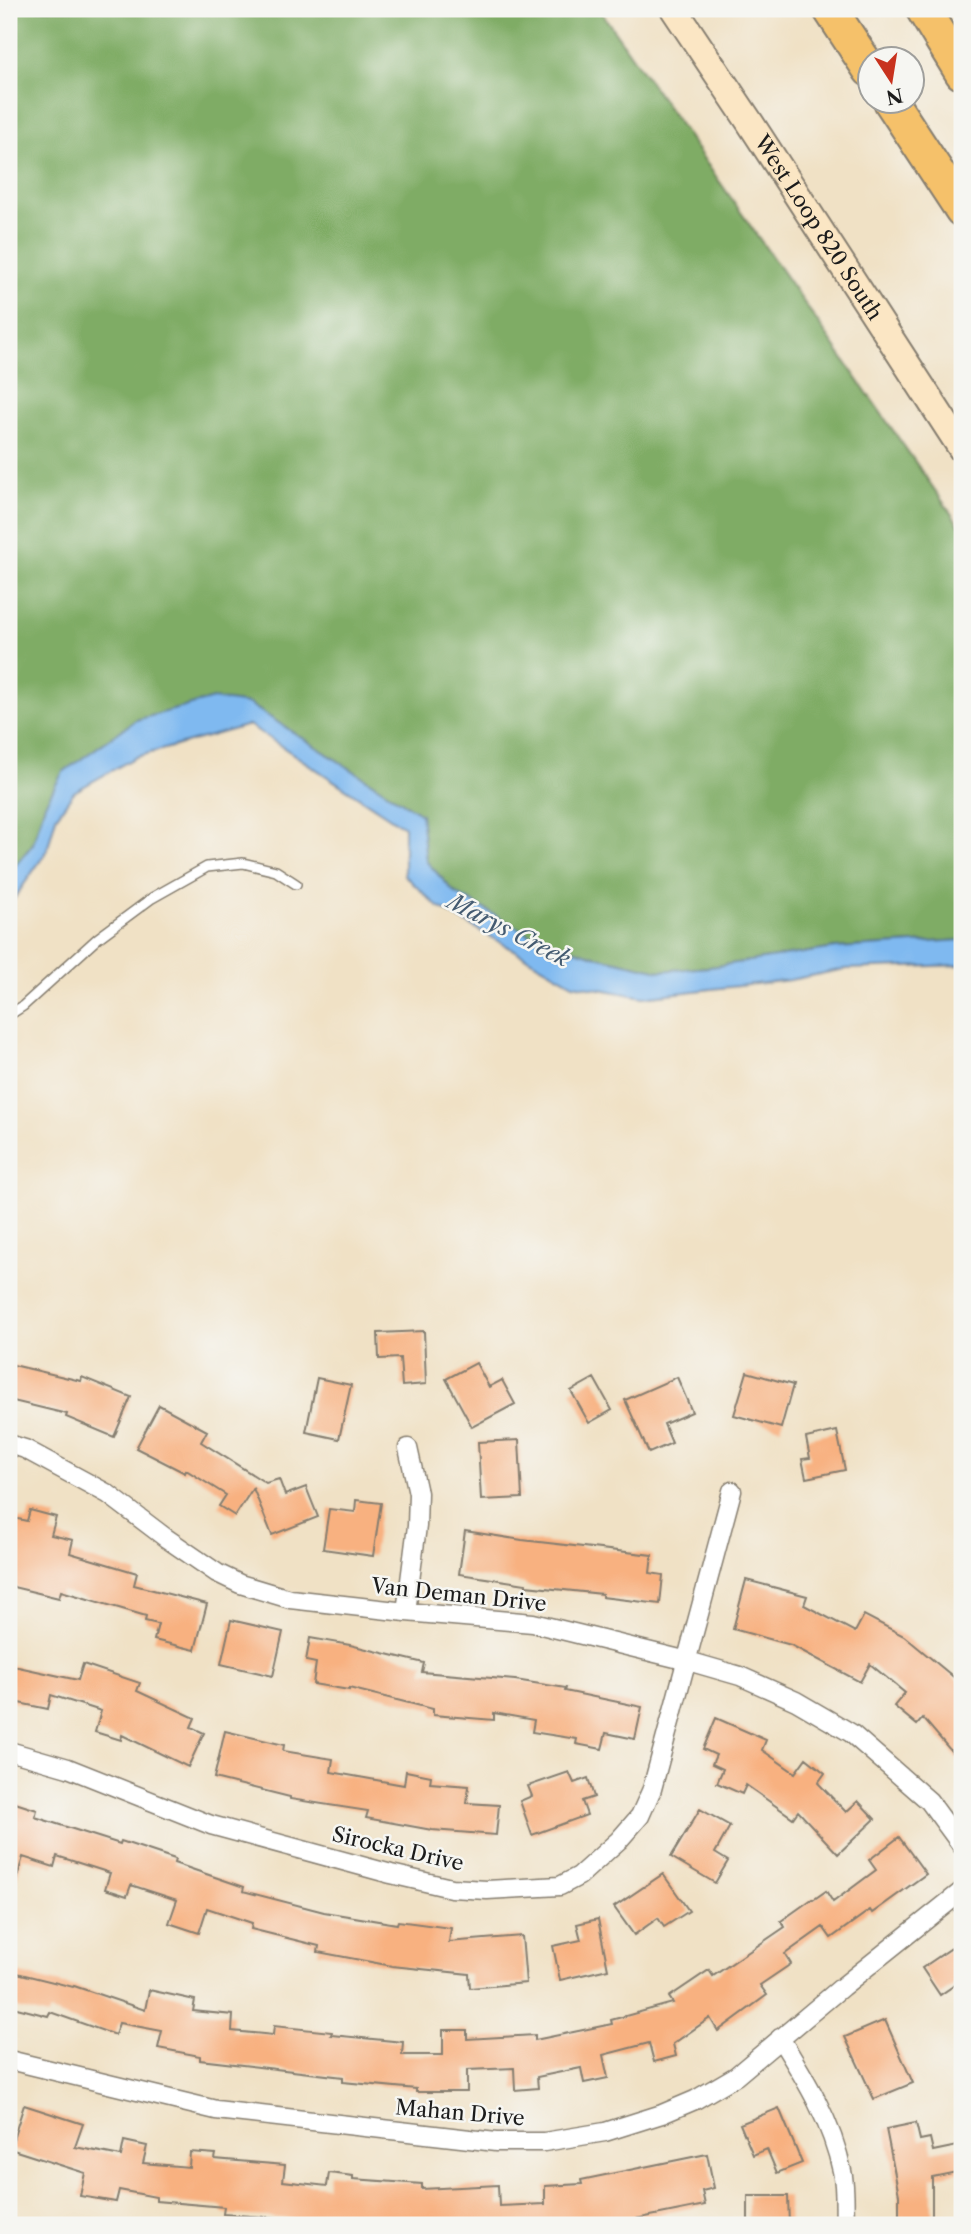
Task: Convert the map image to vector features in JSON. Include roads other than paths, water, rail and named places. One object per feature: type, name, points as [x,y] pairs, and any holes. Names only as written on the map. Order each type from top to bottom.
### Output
[{"type":"highway","points":[[830,9],[856,49]]},
{"type":"highway","points":[[923,9],[962,73]]},
{"type":"highway","points":[[900,116],[962,210]]},
{"type":"main road","name":"West Loop 820 South","points":[[674,9],[962,449]]},
{"type":"street","name":"Van Deman Drive","points":[[9,1444],[25,1449],[107,1494],[217,1573],[240,1584],[290,1599],[533,1623],[740,1676],[796,1700],[851,1733],[929,1801],[962,1846]]},
{"type":"street","points":[[406,1612],[417,1526],[418,1493],[408,1448]]},
{"type":"street","name":"Sirocka Drive","points":[[9,1751],[68,1768],[211,1825],[391,1874],[451,1888],[486,1890],[560,1886],[579,1876],[619,1840],[640,1816],[652,1789],[732,1491]]},
{"type":"street","name":"Mahan Drive","points":[[9,2060],[216,2110],[496,2142],[544,2142],[605,2132],[662,2114],[695,2100],[736,2076],[962,1891]]},
{"type":"street","points":[[780,2038],[815,2093],[837,2150],[843,2174],[845,2225]]},
{"type":"lane","points":[[9,1015],[130,914],[152,898],[207,867],[243,863],[276,871],[296,884]]},
{"type":"water","name":"Marys Creek","points":[[213,699],[249,704],[421,814],[426,861],[454,892],[536,938],[595,956],[660,971],[710,967],[836,948],[962,940],[962,965],[845,969],[790,980],[643,997],[573,984],[437,906],[404,875],[404,827],[249,725],[136,757],[74,792],[56,817],[47,851],[9,906],[9,873],[33,844],[45,804],[63,772],[136,720]]}]
